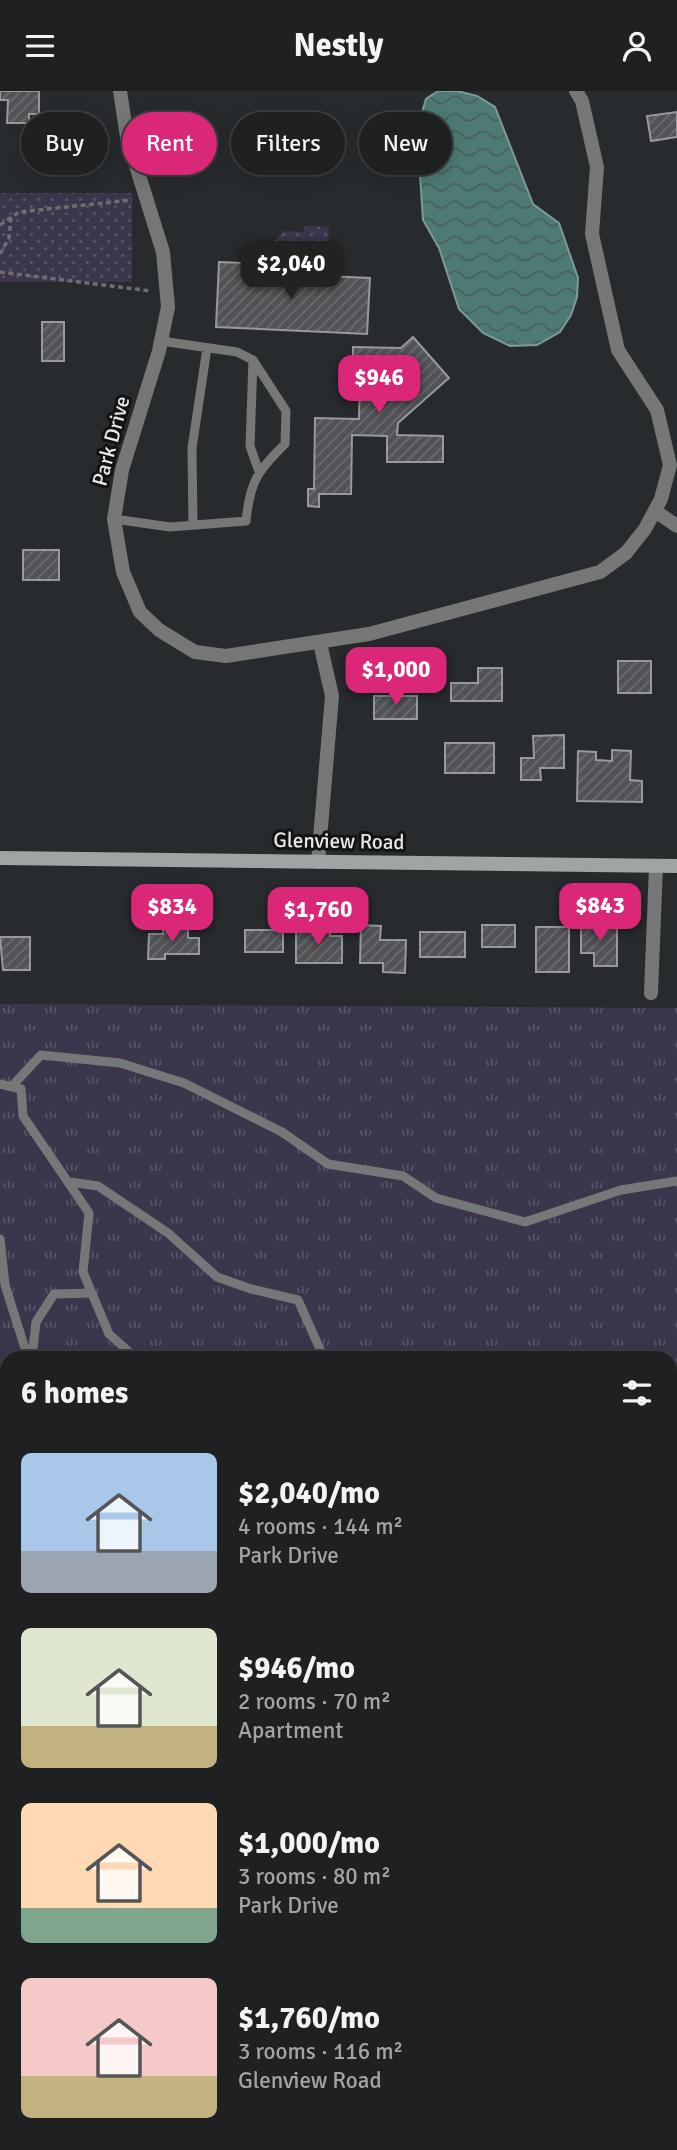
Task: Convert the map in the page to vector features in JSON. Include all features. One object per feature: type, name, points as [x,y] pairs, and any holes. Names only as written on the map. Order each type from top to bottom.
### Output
[{"type":"main road","name":"Glenview Road","points":[[0,858],[677,866]]},
{"type":"street","name":"Park Drive","points":[[120,91],[127,137],[163,251],[168,307],[161,341],[122,470],[114,519],[123,572],[140,612],[159,630],[195,652],[226,656],[320,643],[404,625],[600,572],[626,552],[655,511],[670,465],[657,410],[618,350],[592,234],[597,167],[582,101],[576,91]]},
{"type":"street","points":[[655,511],[677,526]]},
{"type":"street","points":[[318,862],[332,696],[320,643]]},
{"type":"street","points":[[651,993],[656,866]]},
{"type":"lane","points":[[114,519],[170,527],[246,521],[248,494],[258,470],[285,444],[286,411],[253,360],[237,352],[161,341]]},
{"type":"lane","points":[[193,525],[192,448],[207,348]]},
{"type":"lane","points":[[253,360],[249,432],[250,446],[258,470]]},
{"type":"lane","points":[[12,1086],[41,1055],[120,1063],[184,1083],[282,1132],[328,1164],[403,1176],[436,1198],[525,1222],[621,1190],[677,1181]]},
{"type":"lane","points":[[0,1084],[21,1089],[23,1116],[89,1213],[83,1272],[109,1334],[128,1351]]},
{"type":"lane","points":[[69,1182],[99,1186],[168,1233],[217,1277],[251,1289],[298,1300],[321,1351]]},
{"type":"lane","points":[[0,1239],[5,1285],[28,1351]]},
{"type":"lane","points":[[31,1351],[36,1322],[54,1294],[92,1293]]},
{"type":"path","points":[[0,225],[19,212],[51,206],[126,200]]},
{"type":"path","points":[[0,254],[9,238],[11,217]]},
{"type":"path","points":[[0,272],[147,290]]},
{"type":"green space","points":[[0,193],[132,193],[132,282],[0,282]]},
{"type":"green space","points":[[305,226],[329,227],[327,267],[304,266],[304,281],[264,280],[265,251],[271,251],[272,244],[284,231],[304,232]]},
{"type":"green space","points":[[0,1004],[677,1008],[677,1351],[0,1351]]},
{"type":"water","points":[[438,91],[457,91],[477,96],[495,107],[533,204],[559,223],[578,278],[577,297],[571,315],[560,332],[537,345],[510,346],[483,333],[459,309],[439,248],[423,220],[420,175],[452,175],[452,112],[422,112],[426,99]]},
{"type":"building","points":[[0,91],[39,91],[39,112],[21,112],[21,123],[7,123],[8,100],[0,100]]},
{"type":"building","points":[[677,112],[677,137],[651,141],[647,116]]},
{"type":"building","points":[[219,262],[265,264],[264,280],[304,281],[304,266],[327,267],[327,276],[370,278],[367,334],[216,327]]},
{"type":"building","points":[[42,322],[64,322],[64,361],[42,361]]},
{"type":"building","points":[[413,337],[449,378],[398,423],[397,435],[443,436],[443,462],[387,462],[387,436],[352,435],[351,494],[319,494],[319,507],[308,506],[308,489],[314,489],[315,418],[359,419],[360,364],[353,364],[353,347],[401,348]]},
{"type":"building","points":[[23,550],[59,550],[59,580],[23,580]]},
{"type":"building","points":[[618,661],[651,661],[651,693],[618,693]]},
{"type":"building","points":[[478,668],[502,668],[502,701],[451,701],[451,683],[478,683]]},
{"type":"building","points":[[374,696],[417,696],[417,719],[374,719]]},
{"type":"building","points":[[564,735],[564,768],[540,768],[541,780],[521,780],[521,758],[534,758],[533,736]]},
{"type":"building","points":[[445,743],[494,743],[494,773],[445,773]]},
{"type":"building","points":[[612,750],[631,751],[630,780],[642,781],[642,802],[577,801],[578,751],[596,752],[596,760],[612,761]]},
{"type":"building","points":[[581,924],[617,924],[617,966],[594,966],[594,953],[581,953]]},
{"type":"building","points":[[361,925],[381,926],[380,940],[406,940],[405,973],[383,972],[383,963],[360,963]]},
{"type":"building","points":[[482,925],[515,925],[515,947],[482,947]]},
{"type":"building","points":[[536,927],[569,927],[569,972],[536,972]]},
{"type":"building","points":[[163,928],[188,928],[188,938],[199,938],[199,954],[165,954],[165,959],[148,959],[149,934],[163,934]]},
{"type":"building","points":[[296,929],[330,929],[330,936],[342,936],[342,963],[296,963]]},
{"type":"building","points":[[245,930],[283,930],[283,952],[245,952]]},
{"type":"building","points":[[420,932],[465,932],[465,957],[420,957]]},
{"type":"building","points":[[0,937],[30,937],[30,970],[3,970]]}]
